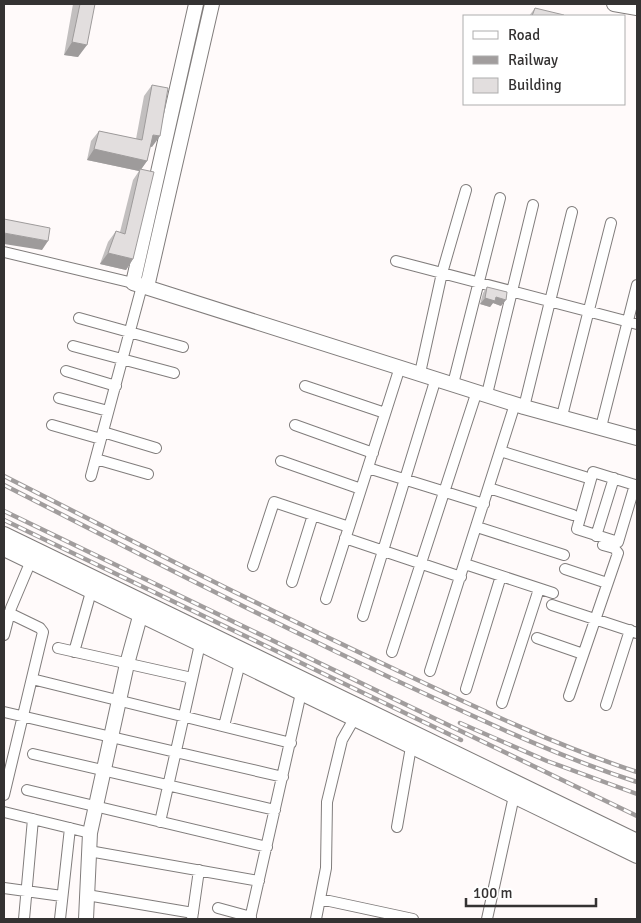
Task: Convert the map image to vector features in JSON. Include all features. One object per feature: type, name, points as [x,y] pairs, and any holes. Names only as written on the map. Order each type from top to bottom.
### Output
[{"type":"street","points":[[91,476],[131,332],[196,4]]},
{"type":"street","points":[[141,286],[212,4]]},
{"type":"street","points":[[614,4],[637,8]]},
{"type":"street","points":[[420,373],[442,273],[466,190]]},
{"type":"street","points":[[453,384],[500,198]]},
{"type":"street","points":[[392,652],[444,491],[482,393],[512,292],[533,205]]},
{"type":"street","points":[[430,671],[500,451],[520,405],[550,301],[572,212]]},
{"type":"street","points":[[562,416],[611,223]]},
{"type":"street","points":[[4,252],[141,286],[520,405],[637,437]]},
{"type":"street","points":[[396,261],[633,323]]},
{"type":"street","points":[[601,428],[633,323],[637,285]]},
{"type":"street","points":[[79,318],[183,347]]},
{"type":"street","points":[[73,346],[174,374]]},
{"type":"street","points":[[326,599],[400,367]]},
{"type":"street","points":[[66,371],[116,386]]},
{"type":"street","points":[[363,616],[436,378]]},
{"type":"street","points":[[305,386],[385,413]]},
{"type":"street","points":[[59,398],[108,412]]},
{"type":"street","points":[[295,425],[373,453]]},
{"type":"street","points":[[52,426],[156,448]]},
{"type":"street","points":[[500,451],[585,476]]},
{"type":"street","points":[[96,459],[148,474]]},
{"type":"street","points":[[281,461],[361,489]]},
{"type":"street","points":[[368,468],[484,504]]},
{"type":"street","points":[[593,472],[614,478],[636,485],[619,541],[580,531],[577,527],[593,472]]},
{"type":"street","points":[[596,536],[614,478]]},
{"type":"street","points":[[489,488],[573,515]]},
{"type":"street","points":[[253,566],[272,504],[277,502],[349,527]]},
{"type":"street","points":[[292,582],[313,515]]},
{"type":"street","points":[[477,527],[564,555]]},
{"type":"street","points":[[4,534],[33,556],[91,592],[412,747],[436,751],[514,796],[594,827],[637,840]]},
{"type":"street","points":[[569,696],[617,556],[617,550],[575,536]]},
{"type":"street","points":[[345,538],[461,577]]},
{"type":"street","points":[[4,550],[33,556],[144,600],[436,751],[594,827],[637,856]]},
{"type":"street","points":[[4,635],[9,614],[33,556]]},
{"type":"street","points":[[465,564],[553,593]]},
{"type":"street","points":[[565,569],[607,583]]},
{"type":"street","points":[[466,689],[501,576]]},
{"type":"street","points":[[502,703],[539,589]]},
{"type":"street","points":[[74,652],[91,592]]},
{"type":"street","points":[[86,919],[90,833],[113,737],[127,664],[144,600]]},
{"type":"street","points":[[552,605],[634,631],[606,705]]},
{"type":"street","points":[[4,795],[44,632],[40,628],[9,614]]},
{"type":"street","points":[[537,638],[583,654]]},
{"type":"street","points":[[160,822],[200,644]]},
{"type":"street","points":[[58,648],[192,678]]},
{"type":"street","points":[[224,726],[240,664]]},
{"type":"street","points":[[32,679],[291,743]]},
{"type":"street","points":[[218,908],[251,918],[301,693]]},
{"type":"street","points":[[4,712],[283,777]]},
{"type":"street","points":[[316,919],[326,862],[327,802],[342,740],[354,719]]},
{"type":"street","points":[[397,827],[412,747]]},
{"type":"street","points":[[33,754],[104,772],[275,810]]},
{"type":"street","points":[[27,790],[267,847]]},
{"type":"street","points":[[487,919],[514,796]]},
{"type":"street","points":[[4,812],[90,833]]},
{"type":"street","points":[[24,919],[33,819]]},
{"type":"street","points":[[60,919],[70,828]]},
{"type":"street","points":[[89,851],[260,881]]},
{"type":"street","points":[[87,895],[192,916],[199,870]]},
{"type":"street","points":[[4,888],[62,896]]},
{"type":"street","points":[[320,899],[413,919]]},
{"type":"building","points":[[80,4],[95,4],[87,45],[72,42]]},
{"type":"building","points":[[535,8],[564,15],[532,15]]},
{"type":"building","points":[[152,85],[168,88],[160,136],[153,135],[147,161],[94,149],[99,131],[142,140]]},
{"type":"building","points":[[140,169],[154,172],[133,259],[108,253],[116,231],[125,234]]},
{"type":"building","points":[[4,219],[50,228],[48,241],[4,233]]},
{"type":"building","points":[[487,287],[507,292],[506,300],[496,297],[495,301],[485,298]]},
{"type":"railway","points":[[4,476],[244,597],[481,710],[574,749],[637,772]]},
{"type":"railway","points":[[4,485],[246,608],[393,679],[544,747],[637,782]]},
{"type":"railway","points":[[4,511],[637,816]]},
{"type":"railway","points":[[4,520],[461,740]]},
{"type":"railway","points":[[460,723],[547,761],[637,794]]}]
